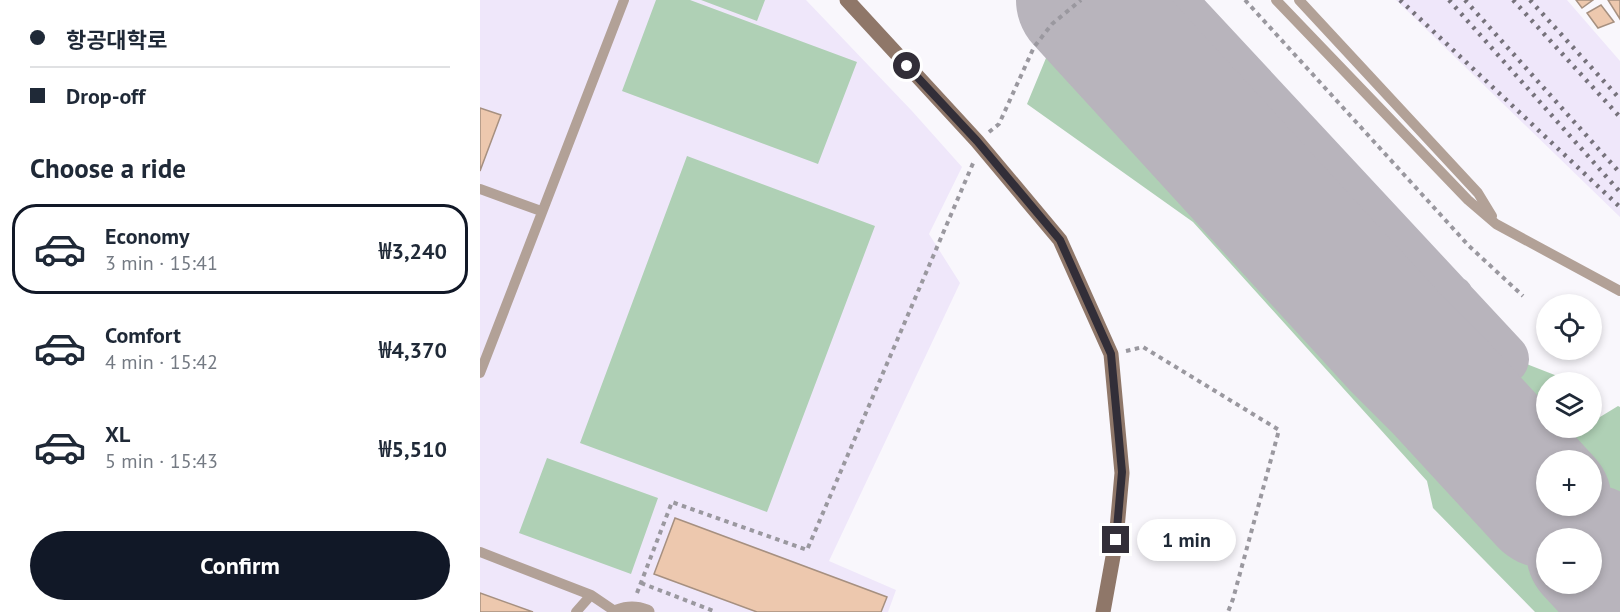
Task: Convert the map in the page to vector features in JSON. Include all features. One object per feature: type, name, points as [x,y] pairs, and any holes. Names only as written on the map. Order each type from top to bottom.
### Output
[{"type":"street","points":[[847,0],[979,144],[1060,240],[1111,354],[1122,472],[1116,540],[1103,612]]},
{"type":"street","points":[[616,612],[637,609],[647,612]]},
{"type":"lane","points":[[480,373],[624,0]]},
{"type":"lane","points":[[1276,0],[1468,200],[1496,225],[1620,291]]},
{"type":"lane","points":[[1299,0],[1478,193],[1496,225]]},
{"type":"lane","points":[[480,189],[541,211]]},
{"type":"lane","points":[[480,552],[591,595],[616,612]]},
{"type":"lane","points":[[576,612],[591,595]]},
{"type":"path","points":[[637,594],[672,502],[807,550],[979,144],[999,124],[1034,47],[1052,24],[1081,0]]},
{"type":"path","points":[[1245,0],[1469,246],[1523,296]]},
{"type":"path","points":[[1111,354],[1143,347],[1279,430],[1228,612]]},
{"type":"path","points":[[640,583],[716,612]]},
{"type":"shaded area","points":[[480,0],[806,0],[962,167],[929,234],[960,283],[829,561],[896,590],[888,612],[480,612]]},
{"type":"shaded area","points":[[1396,0],[1567,0],[1620,61],[1620,217]]},
{"type":"green space","points":[[656,0],[690,0],[857,62],[818,164],[622,91]]},
{"type":"green space","points":[[701,0],[765,0],[757,21]]},
{"type":"green space","points":[[1069,31],[1536,538],[1536,594],[1588,594],[1605,612],[1535,612],[1433,508],[1427,481],[1193,222],[1027,104],[1051,46]]},
{"type":"green space","points":[[687,156],[875,226],[767,512],[580,443]]},
{"type":"green space","points":[[1480,358],[1500,379],[1524,363],[1547,372],[1536,372],[1536,438],[1602,438],[1602,416],[1620,407],[1620,547],[1591,516],[1602,516],[1602,450],[1536,450],[1536,456],[1457,371]]},
{"type":"green space","points":[[547,458],[658,498],[631,574],[519,533]]},
{"type":"building","points":[[1576,0],[1593,0],[1582,8]]},
{"type":"building","points":[[1608,0],[1620,0],[1620,19]]},
{"type":"building","points":[[1601,5],[1614,22],[1598,28],[1587,13]]},
{"type":"building","points":[[480,108],[501,115],[480,171]]},
{"type":"building","points":[[675,518],[887,597],[881,612],[757,612],[654,574]]},
{"type":"building","points":[[480,593],[533,612],[480,612]]},
{"type":"taxiway","points":[[1169,0],[1503,359]]},
{"type":"taxiway","points":[[1440,387],[1433,362],[1449,328],[1451,317],[1449,300]]},
{"type":"runway","points":[[1082,0],[1396,343],[1536,491]]},
{"type":"runway","points":[[1602,562],[1620,581]]},
{"type":"railway","points":[[1400,0],[1620,207]]},
{"type":"railway","points":[[1449,0],[1620,192]]},
{"type":"railway","points":[[1465,0],[1620,173]]},
{"type":"railway","points":[[1513,0],[1620,117]]},
{"type":"railway","points":[[1530,0],[1620,99]]},
{"type":"route","points":[[907,66],[977,141],[1060,240],[1111,354],[1122,472],[1116,540]]}]
